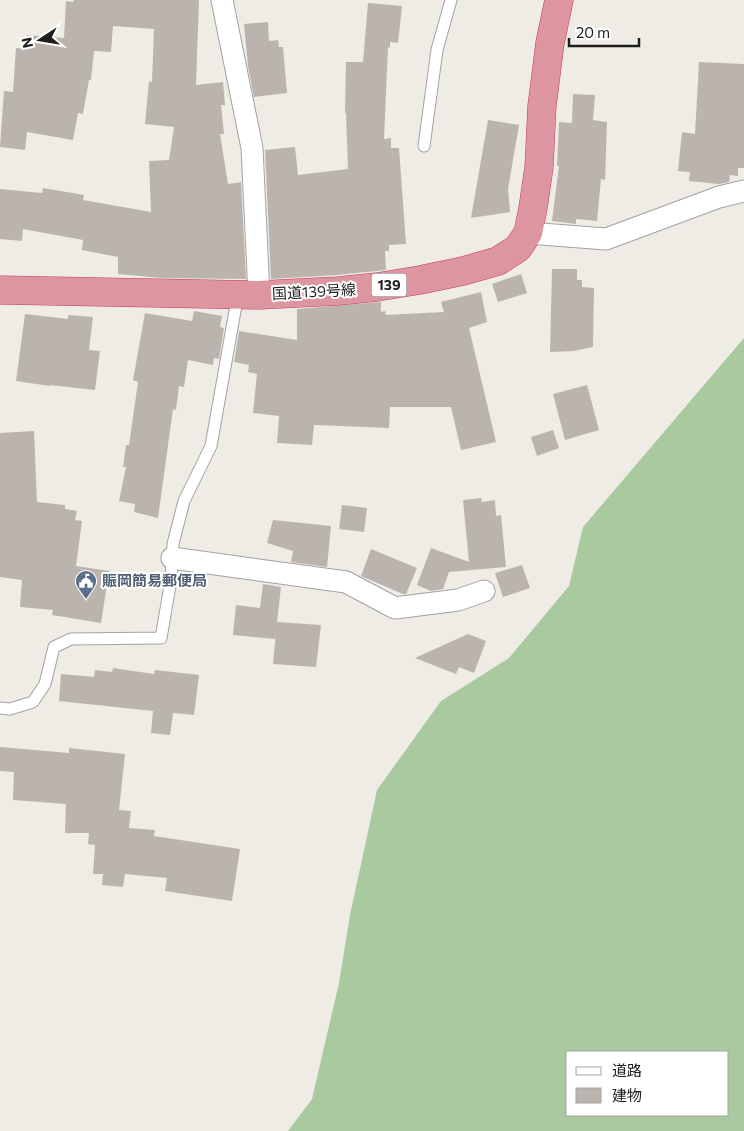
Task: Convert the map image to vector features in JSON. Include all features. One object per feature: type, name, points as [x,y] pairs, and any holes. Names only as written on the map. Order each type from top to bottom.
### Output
[{"type":"highway","name":"国道139号線","points":[[0,290],[249,294],[338,291],[377,288],[463,271],[498,260],[518,248],[528,233],[539,167],[543,97],[550,43],[559,0]]},
{"type":"street","points":[[222,0],[252,148],[249,294]]},
{"type":"street","points":[[528,233],[606,239],[719,197],[744,191]]},
{"type":"street","points":[[172,558],[346,582],[395,608],[458,600],[484,591]]},
{"type":"lane","points":[[424,146],[437,50],[451,0]]},
{"type":"lane","points":[[0,708],[10,709],[33,702],[45,684],[54,648],[72,640],[161,638],[171,580],[173,544],[184,500],[211,446],[249,294]]},
{"type":"green space","points":[[744,338],[744,1131],[288,1131],[312,1099],[339,983],[350,915],[377,790],[441,701],[509,658],[569,586],[583,527]]},
{"type":"building","points":[[74,0],[199,0],[196,85],[223,82],[225,105],[221,105],[224,134],[220,134],[228,184],[241,182],[246,279],[162,278],[118,274],[118,257],[82,250],[83,240],[23,229],[22,241],[0,239],[0,189],[42,193],[43,188],[84,195],[83,200],[151,212],[149,161],[169,160],[174,127],[145,124],[149,81],[152,82],[154,29],[113,26],[111,52],[94,51],[91,80],[89,80],[83,114],[78,113],[73,140],[27,132],[25,150],[0,147],[4,91],[13,92],[16,48],[26,49],[27,35],[64,38],[66,1],[73,2]]},
{"type":"building","points":[[368,3],[402,6],[398,43],[390,42],[390,48],[388,47],[384,139],[391,138],[391,148],[399,148],[406,244],[389,245],[389,251],[385,251],[386,270],[271,279],[265,150],[295,147],[298,175],[348,169],[345,113],[346,62],[363,62]]},
{"type":"building","points":[[268,22],[269,41],[278,40],[279,47],[283,47],[287,93],[254,97],[248,66],[244,24]]},
{"type":"building","points":[[699,62],[744,64],[744,168],[738,168],[738,176],[730,175],[729,182],[719,184],[689,181],[690,172],[678,171],[682,132],[695,134]]},
{"type":"building","points":[[573,94],[595,95],[593,120],[607,122],[605,180],[601,179],[597,221],[576,219],[576,224],[552,221],[559,166],[557,166],[559,122],[572,123]]},
{"type":"building","points":[[488,120],[519,125],[508,189],[510,212],[471,218]]},
{"type":"building","points":[[552,269],[577,269],[577,280],[582,280],[582,287],[594,288],[593,347],[574,351],[550,352]]},
{"type":"building","points":[[521,274],[527,293],[498,302],[492,284]]},
{"type":"building","points":[[481,292],[487,322],[469,328],[496,442],[461,450],[451,407],[390,407],[389,428],[314,425],[312,445],[277,443],[279,416],[253,413],[257,374],[248,372],[249,365],[234,362],[239,331],[297,340],[297,309],[381,302],[381,312],[385,311],[386,315],[444,312],[441,302]]},
{"type":"building","points":[[194,311],[222,316],[220,327],[224,328],[219,359],[214,358],[213,365],[188,360],[184,387],[179,386],[176,410],[173,409],[158,518],[134,512],[135,504],[119,501],[126,467],[123,467],[126,445],[129,445],[138,382],[133,380],[145,313],[192,321]]},
{"type":"building","points":[[25,314],[68,319],[68,315],[93,317],[89,350],[100,351],[95,390],[16,381]]},
{"type":"building","points":[[587,385],[599,430],[565,440],[553,394]]},
{"type":"building","points":[[553,430],[559,448],[537,456],[531,437]]},
{"type":"building","points":[[34,431],[37,502],[65,505],[65,509],[77,511],[75,520],[82,521],[76,566],[109,571],[101,623],[52,615],[53,610],[20,607],[22,580],[0,577],[0,433]]},
{"type":"building","points":[[481,498],[482,502],[495,500],[496,516],[501,515],[506,567],[449,572],[443,589],[431,591],[417,585],[431,548],[469,562],[463,500]]},
{"type":"building","points":[[342,505],[367,508],[364,532],[339,529]]},
{"type":"building","points":[[273,520],[331,526],[327,567],[291,562],[293,551],[267,543]]},
{"type":"building","points":[[371,549],[417,568],[406,594],[361,576]]},
{"type":"building","points":[[522,565],[530,588],[503,597],[495,573]]},
{"type":"building","points":[[263,584],[281,587],[277,622],[321,625],[316,667],[273,664],[276,631],[275,639],[233,635],[236,605],[260,608]]},
{"type":"building","points":[[468,634],[486,641],[474,673],[459,667],[456,674],[415,658]]},
{"type":"building","points":[[113,668],[154,674],[155,670],[199,675],[194,715],[173,713],[170,735],[151,733],[153,711],[59,701],[61,674],[94,677],[95,670],[112,672]]},
{"type":"building","points":[[0,747],[69,753],[69,748],[125,754],[119,810],[131,811],[129,828],[155,830],[154,836],[240,849],[232,901],[165,891],[167,878],[125,874],[123,887],[102,885],[103,874],[93,874],[95,845],[88,844],[89,833],[65,833],[66,804],[13,800],[14,772],[0,771]]},
{"type":"place","name":"賑岡簡易郵便局","points":[[86,600]]}]
